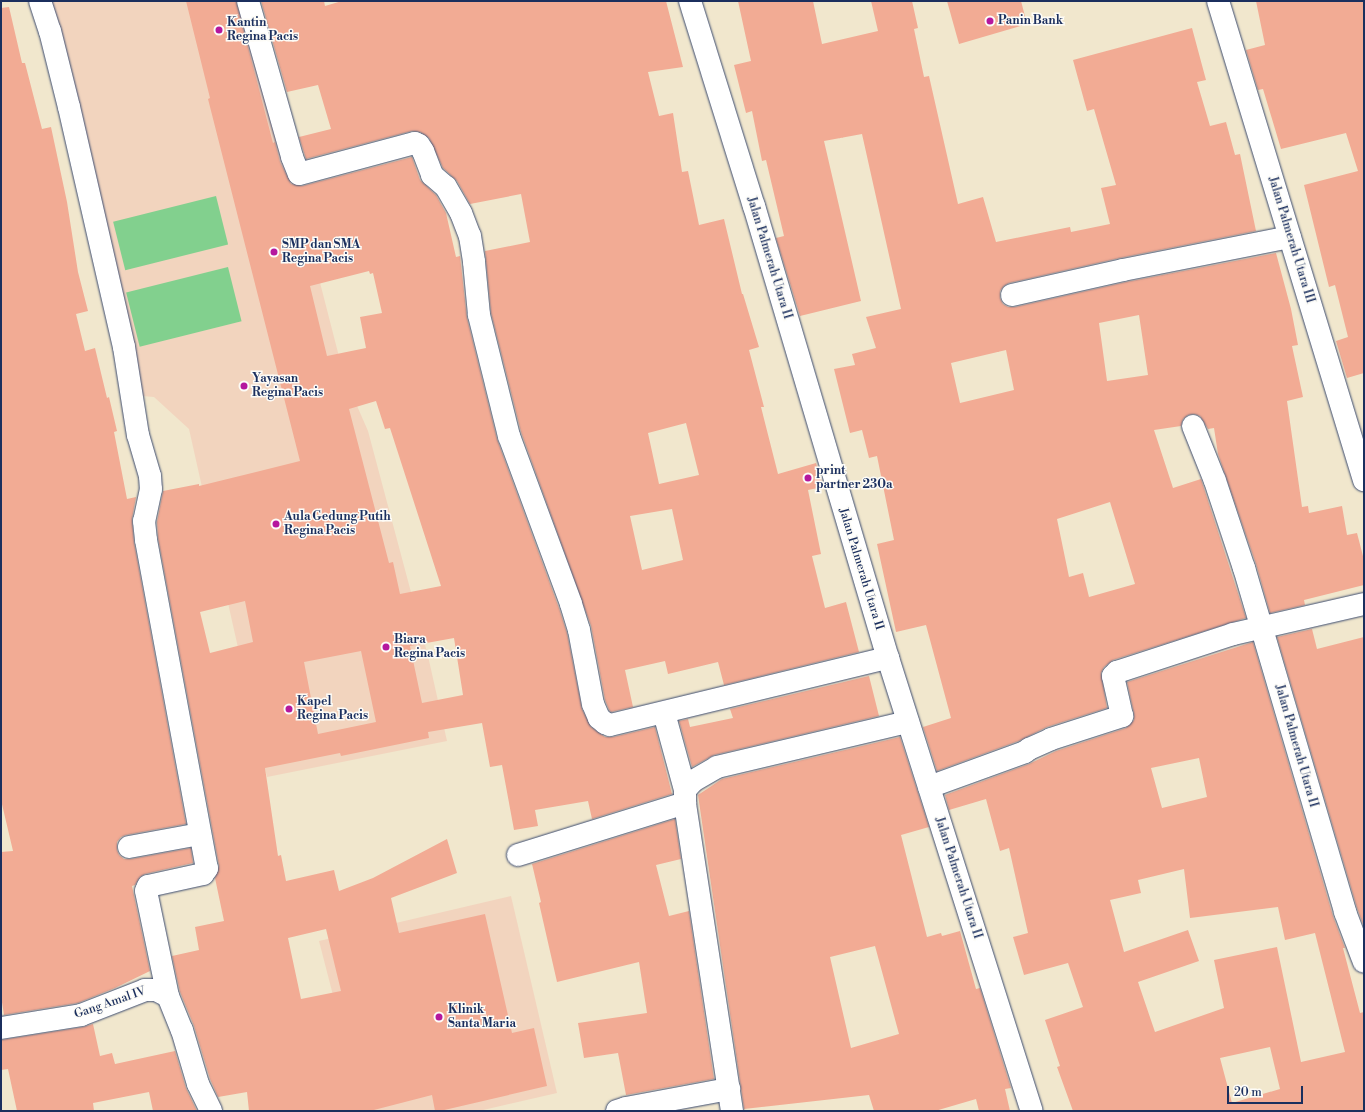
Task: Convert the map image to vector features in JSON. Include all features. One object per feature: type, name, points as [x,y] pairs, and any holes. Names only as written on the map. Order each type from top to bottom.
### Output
[{"type":"street","points":[[40,1],[50,31],[69,107],[124,347],[138,435],[150,476],[151,489],[144,521],[146,540],[207,868],[203,874],[148,886],[146,888],[168,996],[182,1030],[198,1084],[211,1111]]},
{"type":"street","points":[[248,1],[292,157],[299,174],[415,143],[419,145],[423,151],[432,175],[446,187],[461,213],[470,236],[478,306],[509,436],[579,630],[596,714],[605,724],[610,725],[664,713],[888,658]]},
{"type":"street","name":"Jalan Palmerah Utara II","points":[[690,1],[754,206],[888,658],[1032,1111]]},
{"type":"street","name":"Jalan Palmerah Utara III","points":[[1218,1],[1364,480]]},
{"type":"street","points":[[1012,295],[1123,270],[1290,237]]},
{"type":"street","name":"Jalan Palmerah Utara II","points":[[1193,426],[1215,482],[1263,628],[1345,912],[1364,962]]},
{"type":"street","points":[[929,787],[1025,752],[1029,748],[1051,739],[1122,716],[1113,676],[1117,672],[1218,639],[1364,604]]},
{"type":"street","points":[[664,713],[685,797],[732,1111]]},
{"type":"street","points":[[518,855],[685,797],[694,781],[717,767],[908,722]]},
{"type":"street","points":[[129,847],[200,834]]},
{"type":"street","name":"Gang Amal IV","points":[[1,1028],[81,1015],[145,990],[156,990],[168,996]]},
{"type":"street","points":[[617,1111],[626,1108],[729,1089]]},
{"type":"shaded area","name":"Yayasan Regina Pacis","points":[[47,1],[245,1],[269,84],[344,376],[368,431],[428,656],[447,741],[267,777],[189,429],[154,397],[143,396]]},
{"type":"shaded area","name":"Klinik Santa Maria","points":[[511,896],[557,1093],[479,1111],[363,1111],[319,941]]},
{"type":"green space","points":[[216,196],[228,245],[125,270],[113,222]]},
{"type":"green space","points":[[228,267],[242,321],[140,347],[126,292]]},
{"type":"building","points":[[186,1],[236,1],[273,143],[275,142],[280,162],[291,184],[302,186],[412,157],[420,180],[436,195],[446,213],[456,257],[460,256],[467,318],[497,439],[567,633],[582,709],[591,727],[605,737],[613,737],[655,727],[672,794],[592,819],[588,801],[535,810],[538,826],[514,830],[502,765],[490,767],[482,723],[428,732],[429,738],[341,756],[340,753],[265,768],[278,856],[281,855],[286,881],[334,870],[339,891],[373,878],[447,839],[457,873],[391,898],[399,933],[485,914],[512,1033],[534,1028],[547,1086],[440,1111],[435,1111],[432,1095],[370,1111],[249,1111],[247,1092],[218,1097],[210,1079],[194,1026],[180,992],[172,956],[199,950],[195,927],[224,921],[215,878],[219,866],[158,538],[157,522],[163,491],[199,484],[199,486],[300,461],[208,99],[210,98]],"holes":[[[369,271],[370,274],[373,273],[382,313],[360,317],[366,348],[327,356],[310,286]],[[376,401],[385,429],[390,428],[441,586],[400,594],[393,562],[389,563],[349,409]],[[245,601],[253,642],[210,653],[200,612]],[[454,638],[463,695],[422,703],[410,646]],[[361,651],[376,722],[318,734],[304,662]],[[326,929],[341,991],[301,999],[288,938]]]},
{"type":"building","points":[[261,1],[324,1],[325,6],[342,1],[666,1],[683,67],[648,72],[659,116],[673,113],[682,172],[688,171],[699,225],[724,219],[742,294],[759,347],[749,350],[764,407],[761,407],[778,474],[816,463],[823,487],[808,490],[821,554],[812,556],[825,608],[846,602],[859,652],[724,685],[718,662],[668,674],[665,661],[625,670],[633,707],[611,712],[605,700],[591,626],[521,432],[491,313],[485,251],[530,242],[521,194],[470,204],[457,181],[443,168],[429,138],[420,132],[412,131],[306,159],[299,137],[331,129],[318,85],[287,92]],"holes":[[[686,423],[699,475],[659,484],[648,433]],[[672,509],[683,560],[642,570],[630,516]]]},
{"type":"building","points":[[738,1],[813,1],[822,44],[878,31],[871,1],[912,1],[918,28],[914,29],[924,77],[929,76],[958,204],[983,197],[996,242],[1070,227],[1071,232],[1110,224],[1101,188],[1116,185],[1094,109],[1087,111],[1073,60],[1192,28],[1206,80],[1197,82],[1210,126],[1226,122],[1235,155],[1240,154],[1256,231],[1120,258],[1009,283],[1000,291],[1000,298],[1003,304],[1008,307],[1015,307],[1126,282],[1276,253],[1291,309],[1298,345],[1292,346],[1303,397],[1287,401],[1302,507],[1308,506],[1309,513],[1342,506],[1347,535],[1357,533],[1364,560],[1364,585],[1304,600],[1305,605],[1270,613],[1256,564],[1218,454],[1214,428],[1208,429],[1200,416],[1194,414],[1188,415],[1183,419],[1181,426],[1154,430],[1173,488],[1201,479],[1246,618],[1113,660],[1104,667],[1101,673],[1107,708],[1047,727],[1019,741],[937,771],[923,727],[951,718],[926,625],[896,632],[877,544],[894,540],[877,456],[869,458],[862,430],[850,433],[834,369],[855,365],[852,354],[876,348],[866,317],[901,309],[862,134],[824,141],[861,301],[800,316],[776,238],[784,236],[766,160],[762,161],[752,111],[746,113],[734,65],[751,61]],"holes":[[[1139,315],[1148,375],[1107,381],[1099,323]],[[1006,350],[1014,390],[960,403],[951,363]],[[1110,502],[1135,584],[1089,597],[1083,573],[1069,577],[1057,519]]]},
{"type":"building","name":"Panin Bank","points":[[947,1],[1021,1],[1027,24],[959,44]]},
{"type":"building","points":[[1256,1],[1364,1],[1364,373],[1347,378],[1336,341],[1348,337],[1335,285],[1329,287],[1304,185],[1358,171],[1346,133],[1281,149],[1263,89],[1258,90],[1246,50],[1265,45]]},
{"type":"building","points":[[9,7],[22,63],[25,63],[42,129],[51,127],[67,202],[78,272],[88,311],[76,314],[85,351],[95,348],[107,398],[109,397],[117,431],[114,432],[127,499],[136,497],[132,519],[134,542],[186,824],[126,835],[121,837],[117,842],[117,850],[119,855],[124,859],[131,859],[191,848],[193,863],[145,874],[140,877],[135,885],[132,886],[150,971],[115,988],[78,1003],[4,1015],[1,996],[1,852],[13,851],[1,800],[1,8]]},
{"type":"building","points":[[1312,629],[1317,649],[1364,637],[1364,927],[1357,908],[1277,637]]},
{"type":"building","points":[[1253,642],[1333,916],[1345,948],[1343,948],[1360,1013],[1364,1012],[1364,1111],[1073,1111],[1057,1067],[1060,1066],[1045,1020],[1083,1007],[1068,963],[1024,975],[1013,937],[1028,933],[1009,848],[1000,851],[986,799],[949,810],[945,795],[1029,764],[1056,751],[1126,728],[1134,720],[1127,682]],"holes":[[[1199,758],[1207,797],[1162,808],[1151,768]],[[1184,869],[1190,918],[1278,907],[1285,940],[1315,933],[1345,1052],[1301,1062],[1277,947],[1214,960],[1224,1008],[1155,1032],[1138,982],[1199,961],[1188,930],[1124,952],[1110,900],[1141,893],[1138,880]],[[1270,1047],[1280,1089],[1232,1103],[1220,1058]]]},
{"type":"building","points":[[869,676],[879,716],[714,755],[692,767],[679,721],[688,719],[690,727],[733,718],[730,709]]},
{"type":"building","points":[[900,737],[929,827],[901,835],[927,937],[941,933],[942,936],[960,931],[976,989],[980,988],[1011,1088],[1005,1089],[1010,1111],[979,1111],[976,1099],[935,1111],[874,1111],[869,1095],[744,1109],[698,795],[722,779]],"holes":[[[875,946],[899,1034],[851,1048],[830,957]]]},
{"type":"building","points":[[675,819],[681,859],[656,865],[669,916],[689,911],[714,1079],[626,1095],[618,1053],[584,1058],[578,1023],[647,1013],[639,962],[557,982],[539,903],[541,902],[532,864]]},
{"type":"building","points":[[93,1024],[100,1056],[112,1053],[115,1064],[175,1051],[186,1088],[197,1111],[153,1111],[149,1092],[93,1103],[94,1111],[17,1111],[8,1069],[1,1070],[1,1040],[83,1027]]},
{"type":"place","name":"Panin Bank","points":[[990,21]]},
{"type":"place","name":"Kantin Regina Pacis","points":[[219,30]]},
{"type":"place","name":"SMP dan SMA Regina Pacis","points":[[274,252]]},
{"type":"place","name":"Yayasan Regina Pacis","points":[[244,386]]},
{"type":"place","name":"print partner 230a","points":[[808,478]]},
{"type":"place","name":"Aula Gedung Putih Regina Pacis","points":[[276,524]]},
{"type":"place","name":"Biara Regina Pacis","points":[[386,647]]},
{"type":"place","name":"Kapel Regina Pacis","points":[[289,709]]},
{"type":"place","name":"Klinik Santa Maria","points":[[439,1017]]}]
